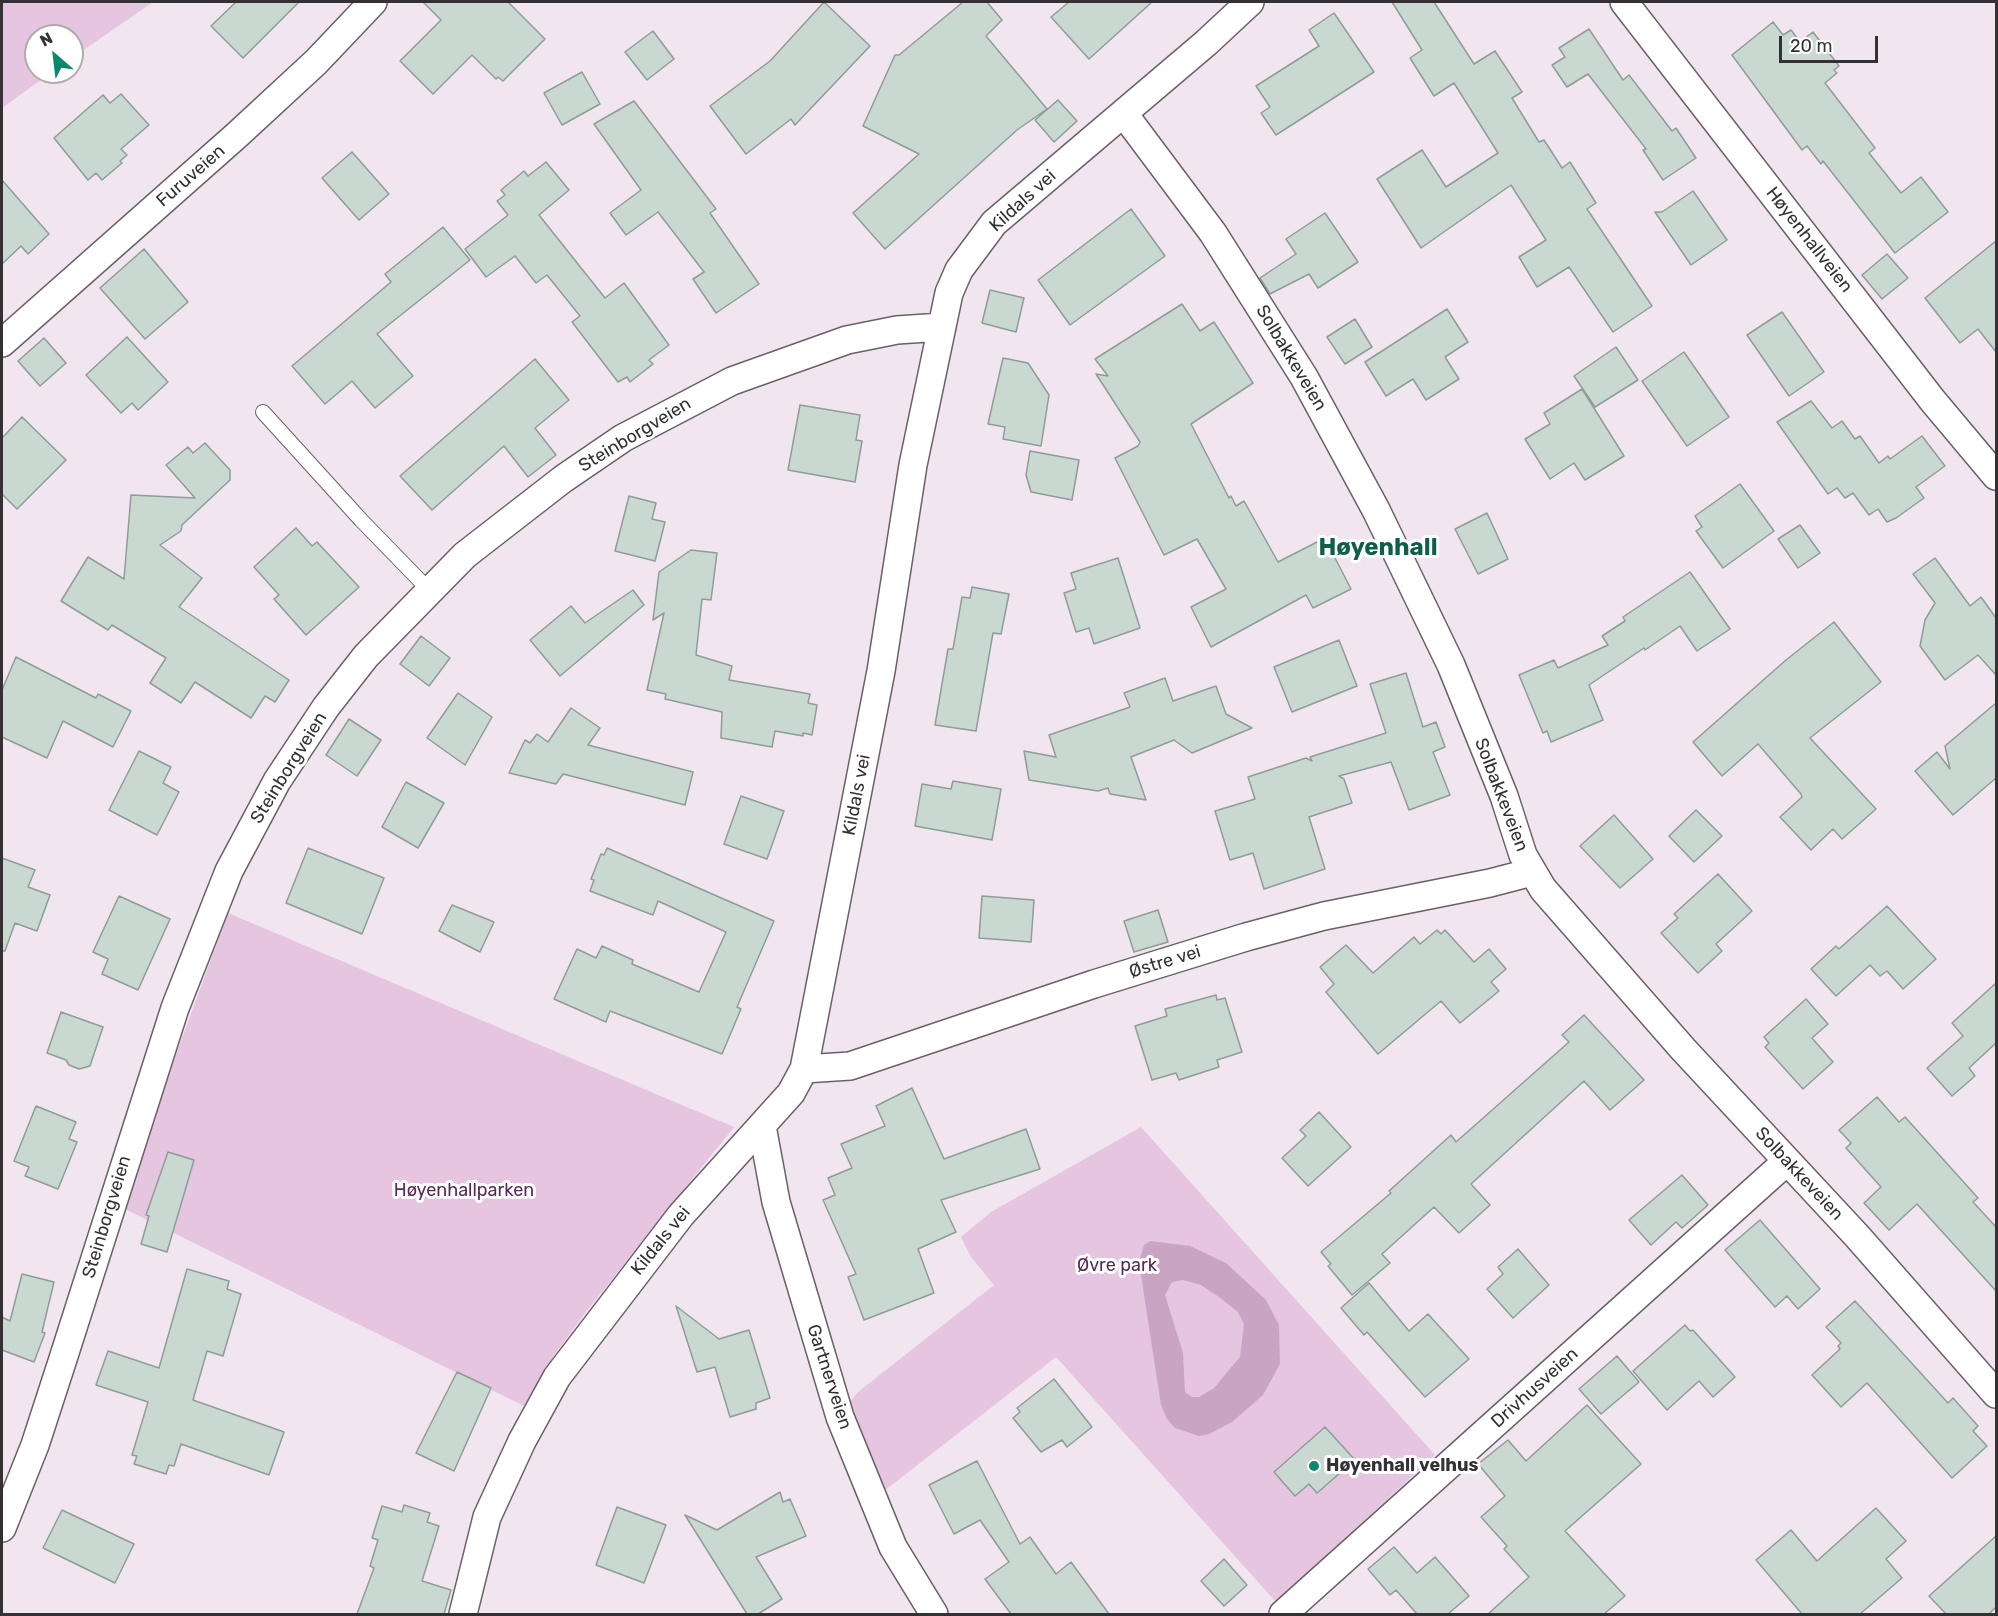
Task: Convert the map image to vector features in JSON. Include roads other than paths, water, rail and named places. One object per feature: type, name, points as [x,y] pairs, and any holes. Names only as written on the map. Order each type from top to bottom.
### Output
[{"type":"street","name":"Furuveien","points":[[2,343],[246,127],[316,62],[373,2]]},
{"type":"street","name":"Kildals vei","points":[[463,1614],[487,1517],[522,1441],[557,1377],[681,1215],[791,1093],[804,1069],[871,722],[913,465],[949,293],[959,270],[994,223],[1124,114],[1250,2]]},
{"type":"street","name":"Høyenhallveien","points":[[1624,2],[1933,401],[1996,476]]},
{"type":"street","name":"Solbakkeveien","points":[[1124,114],[1213,233],[1319,404],[1376,510],[1451,665],[1532,872],[1543,889],[1786,1162],[1857,1236],[1996,1394]]},
{"type":"street","name":"Steinborgveien","points":[[2,1528],[35,1445],[56,1383],[168,1026],[229,871],[277,781],[326,707],[366,657],[465,555],[563,479],[655,419],[732,381],[847,340],[897,330],[942,327]]},
{"type":"street","name":"Østre vei","points":[[804,1069],[850,1066],[1094,984],[1246,937],[1324,916],[1490,884],[1532,872]]},
{"type":"street","name":"Gartnerveien","points":[[762,1126],[776,1203],[840,1417],[893,1547],[934,1614]]},
{"type":"street","name":"Drivhusveien","points":[[1283,1614],[1786,1162]]},
{"type":"lane","points":[[263,412],[361,520],[429,590]]},
{"type":"place","name":"Høyenhall velhus","points":[[1314,1466]]},
{"type":"district","name":"Høyenhall","points":[[1378,548]]},
{"type":"park label","name":"Høyenhallparken","points":[[464,1191]]},
{"type":"park label","name":"Øvre park","points":[[1117,1266]]}]
